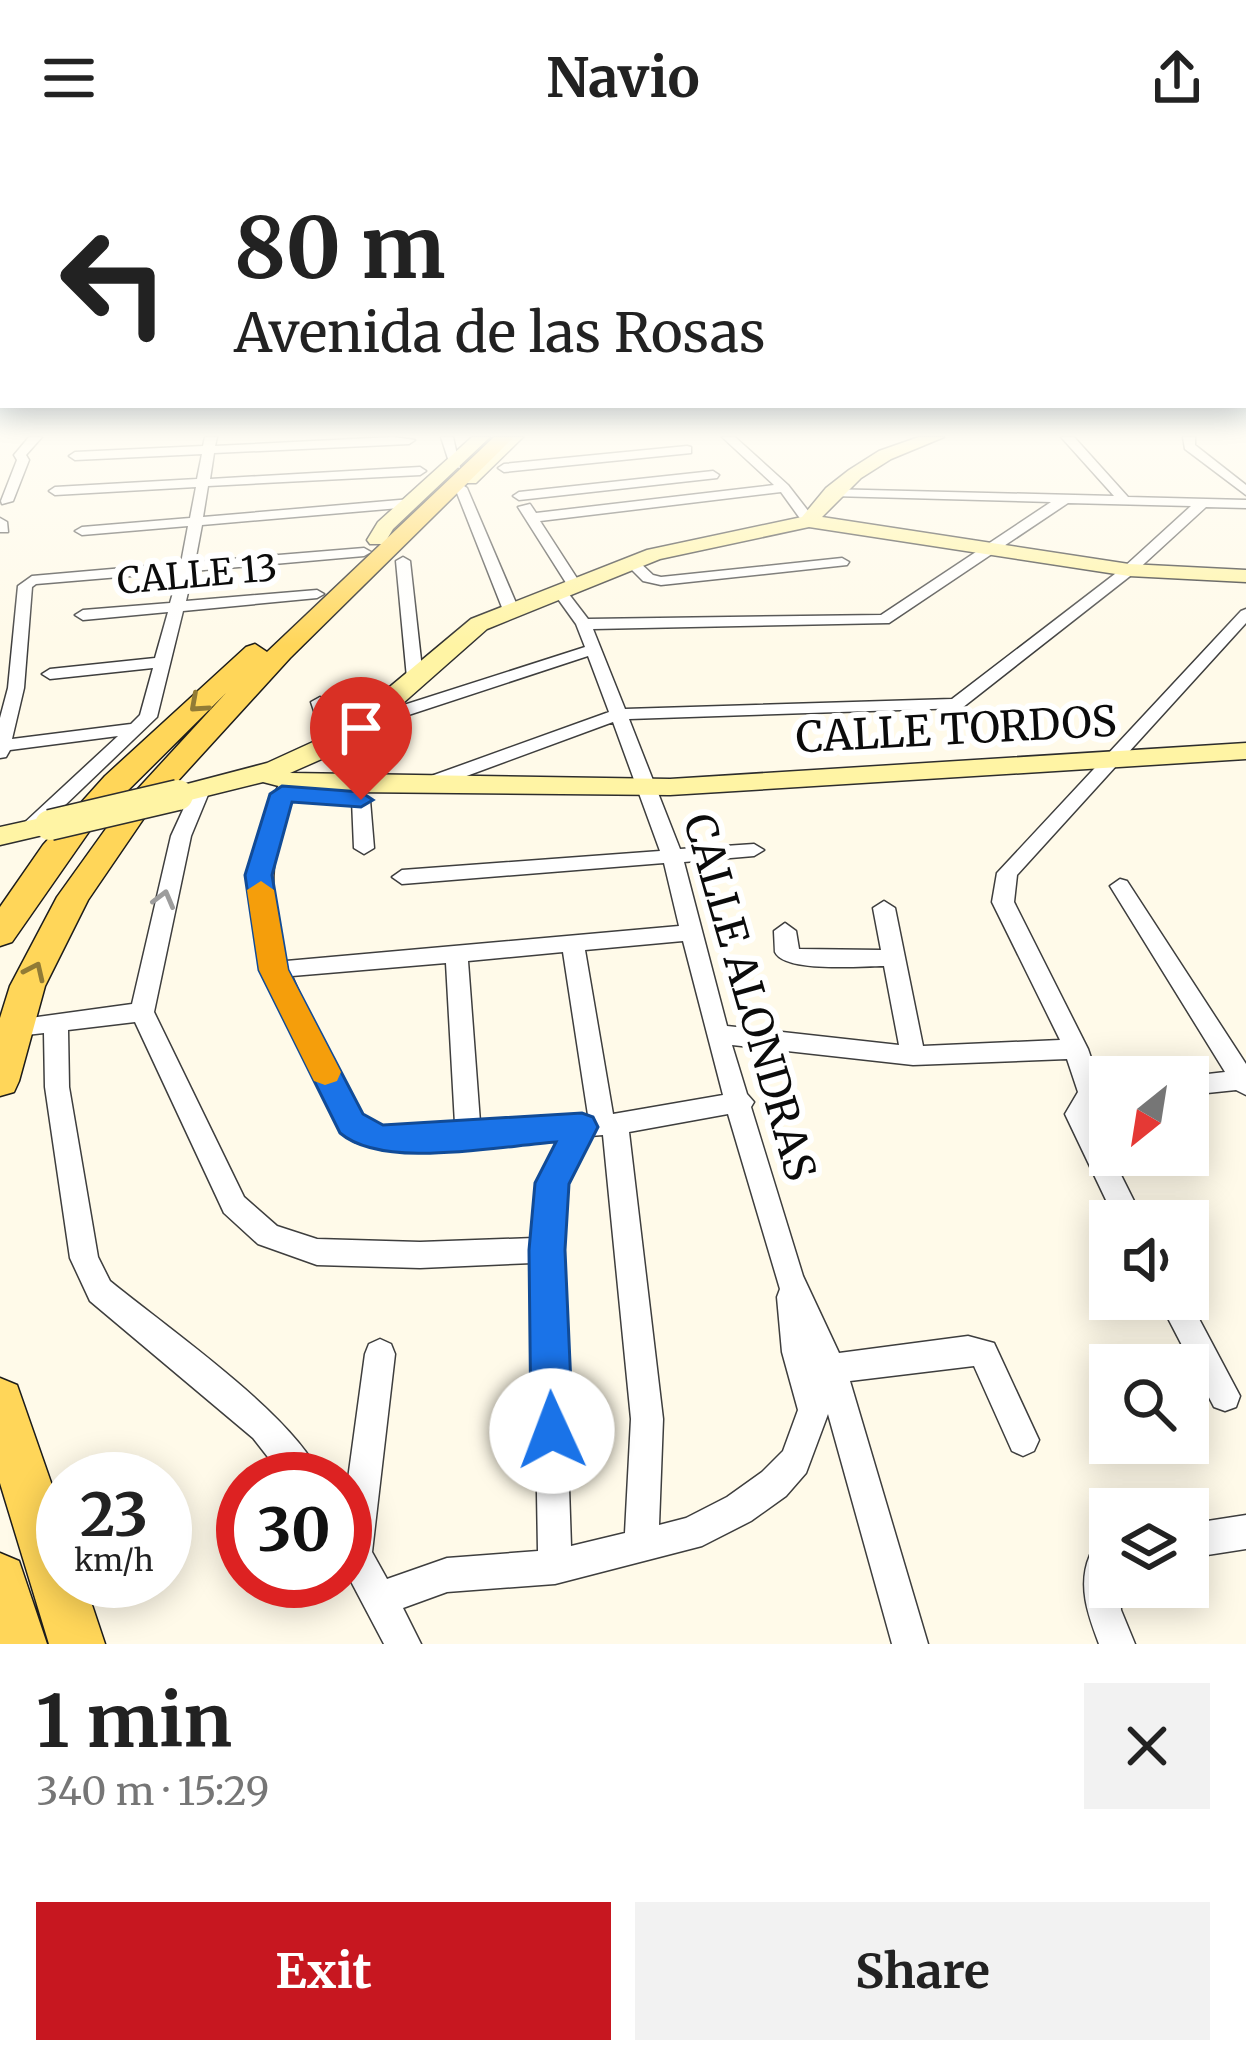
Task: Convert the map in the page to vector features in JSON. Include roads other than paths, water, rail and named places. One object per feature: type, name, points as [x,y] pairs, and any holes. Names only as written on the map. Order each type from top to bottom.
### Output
[{"type":"main road","points":[[0,934],[31,879],[93,801],[317,594],[429,506]]},
{"type":"main road","points":[[0,1082],[9,1028],[70,900],[132,812],[397,533],[429,506]]},
{"type":"main road","points":[[0,1402],[77,1644]]},
{"type":"main road","points":[[0,1580],[20,1644]]},
{"type":"street","points":[[40,827],[148,717],[165,662],[199,506]]},
{"type":"street","points":[[415,677],[397,533],[420,506]]},
{"type":"street","points":[[138,728],[1,749],[25,586],[32,580],[188,564],[397,533],[435,506]]},
{"type":"street","points":[[469,506],[511,610]]},
{"type":"street","name":"CALLE ALONDRAS","points":[[525,506],[584,623],[619,714],[656,788],[716,1034],[741,1102],[789,1278],[831,1370],[910,1644]]},
{"type":"street","points":[[531,518],[628,506]]},
{"type":"street","points":[[798,506],[809,521]]},
{"type":"street","points":[[809,521],[821,506]]},
{"type":"street","points":[[584,623],[884,620],[1054,506]]},
{"type":"street","points":[[427,784],[619,714],[956,704],[1129,570],[1198,506]]},
{"type":"street","points":[[365,723],[454,641],[511,610],[632,563],[704,542],[809,521],[1129,570],[1246,576]]},
{"type":"street","points":[[82,531],[196,523],[397,533]]},
{"type":"street","points":[[632,563],[648,578],[661,580],[842,562]]},
{"type":"street","name":"CALLE 13","points":[[83,615],[317,594]]},
{"type":"street","points":[[1089,1071],[1003,902],[1002,887],[1007,873],[1246,614]]},
{"type":"street","points":[[0,836],[189,793],[270,782],[365,723],[594,649]]},
{"type":"street","points":[[50,674],[165,662]]},
{"type":"street","points":[[320,702],[333,741]]},
{"type":"street","name":"CALLE TORDOS","points":[[270,782],[361,800],[656,788],[1246,751]]},
{"type":"street","points":[[270,782],[258,875],[273,970],[351,1123],[364,1134],[383,1139],[600,1125],[741,1102]]},
{"type":"street","name":"CALLE TORDOS","points":[[270,782],[656,788]]},
{"type":"street","points":[[189,793],[142,1012],[227,1192],[244,1216],[268,1235],[300,1248],[335,1254],[547,1250]]},
{"type":"street","points":[[361,800],[364,848]]},
{"type":"street","points":[[402,877],[754,850]]},
{"type":"street","points":[[1120,886],[1245,1083]]},
{"type":"street","points":[[884,908],[913,1056]]},
{"type":"street","points":[[784,931],[786,951],[795,957],[894,958]]},
{"type":"street","points":[[273,970],[692,933]]},
{"type":"street","points":[[573,946],[647,1419],[641,1542]]},
{"type":"street","points":[[457,956],[468,1135]]},
{"type":"street","points":[[9,1028],[142,1012]]},
{"type":"street","points":[[56,1024],[56,1088],[84,1258],[100,1292],[264,1427],[285,1452]]},
{"type":"street","points":[[716,1034],[913,1056],[1076,1049]]},
{"type":"street","points":[[1209,1084],[1245,1083]]},
{"type":"street","points":[[1089,1103],[1078,1114],[1089,1137]]},
{"type":"street","points":[[555,1567],[547,1250],[552,1183],[600,1125]]},
{"type":"street","points":[[378,1600],[447,1575],[555,1567],[641,1542],[690,1534],[740,1509],[796,1462],[814,1410],[797,1352],[789,1278]]},
{"type":"street","points":[[1184,1320],[1225,1396]]},
{"type":"street","points":[[831,1370],[968,1351],[983,1353],[1023,1440]]},
{"type":"street","points":[[365,1452],[380,1354]]},
{"type":"street","points":[[1209,1538],[1246,1532]]},
{"type":"street","points":[[372,1588],[403,1644]]},
{"type":"street","points":[[1103,1608],[1117,1644]]}]
